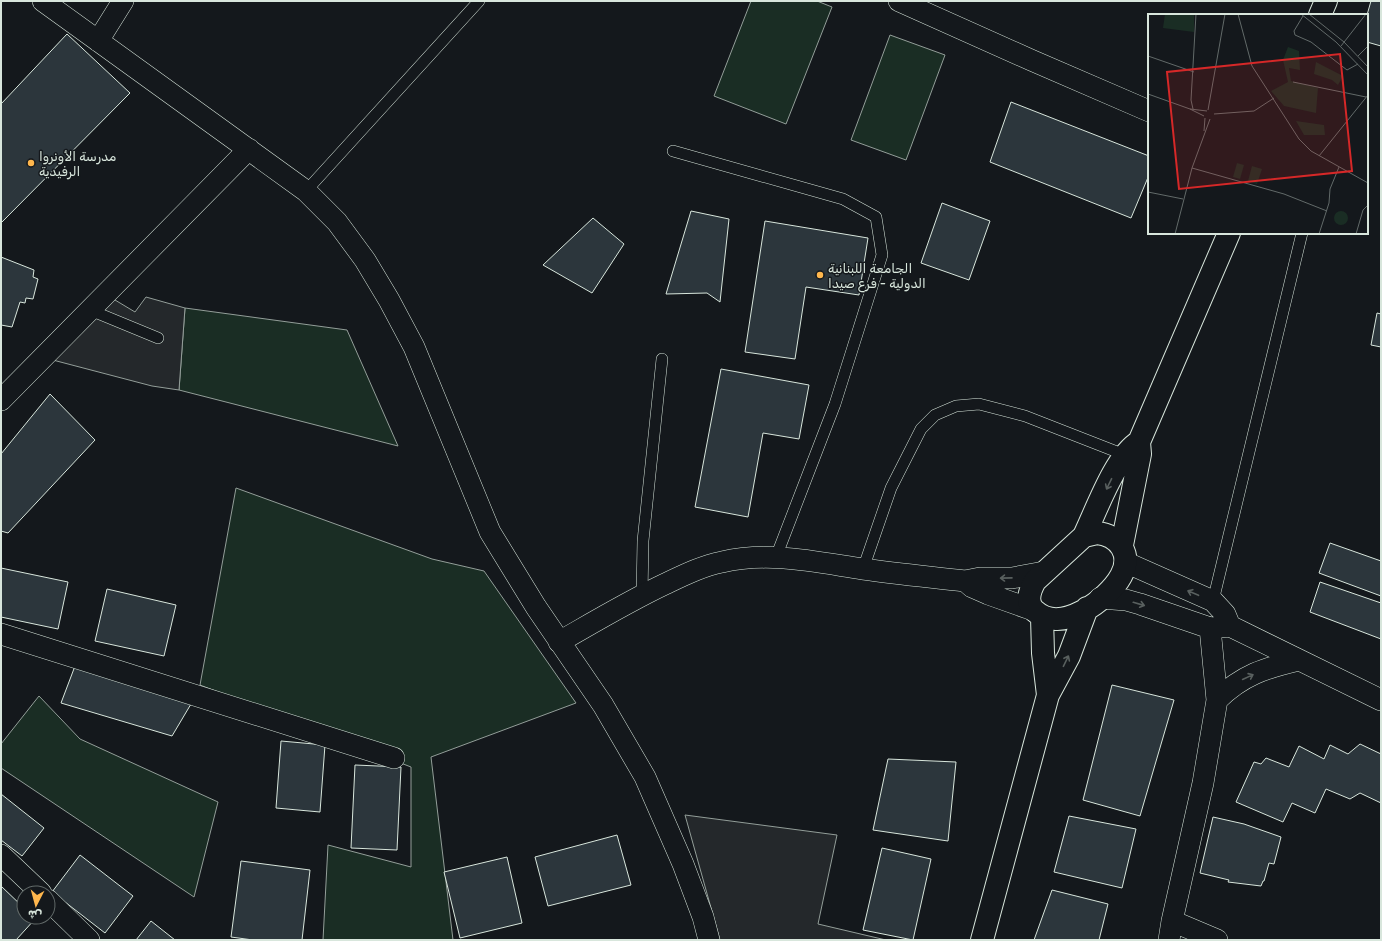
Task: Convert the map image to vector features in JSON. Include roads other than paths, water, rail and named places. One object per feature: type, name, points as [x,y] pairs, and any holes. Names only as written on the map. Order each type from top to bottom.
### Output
[{"type":"street","points":[[43,1],[306,190],[337,222],[365,260],[389,300],[414,347],[490,532],[536,607],[603,705],[645,777],[683,864],[703,917],[709,940]]},
{"type":"street","points":[[98,41],[123,1]]},
{"type":"street","points":[[899,1],[1148,111]]},
{"type":"street","points":[[1320,14],[1326,1]]},
{"type":"street","points":[[1,400],[249,149]]},
{"type":"street","points":[[1048,695],[1038,613],[1030,604],[1030,590],[1035,581],[1044,572],[1084,536],[1118,466],[1132,448],[1229,234]]},
{"type":"street","points":[[965,581],[972,587],[988,594],[1056,620],[1064,619],[1093,603],[1121,576],[1140,454],[1132,448]]},
{"type":"street","points":[[1084,536],[1097,533],[1107,534],[1124,554],[1213,601],[1225,614],[1220,627],[1217,700],[1204,783],[1170,931],[1217,940]]},
{"type":"street","points":[[559,642],[642,595],[700,568],[748,558],[776,557],[807,560],[863,569],[965,581],[980,578],[1012,578],[1044,572]]},
{"type":"street","points":[[1093,603],[1133,602],[1220,627],[1299,660],[1381,700]]},
{"type":"street","points":[[982,940],[1048,695],[1069,656],[1093,603]]},
{"type":"street","points":[[1,634],[394,758]]},
{"type":"street","points":[[1217,700],[1240,680],[1268,668],[1299,660]]},
{"type":"street","points":[[1,855],[33,885]]},
{"type":"street","points":[[56,908],[89,940]]},
{"type":"lane","points":[[306,190],[478,1]]},
{"type":"lane","points":[[672,151],[843,198],[876,217],[882,255],[836,404],[776,557]]},
{"type":"lane","points":[[1213,601],[1302,234]]},
{"type":"lane","points":[[90,310],[158,338]]},
{"type":"lane","points":[[642,595],[643,542],[662,359]]},
{"type":"lane","points":[[863,569],[891,488],[921,429],[934,415],[956,406],[980,404],[1132,448]]},
{"type":"place","name":"مدرسة الأونروا الرفيدية","points":[[31,163]]},
{"type":"place","name":"الجامعة اللبنانية الدولية - فرع صيدا","points":[[820,275]]}]
